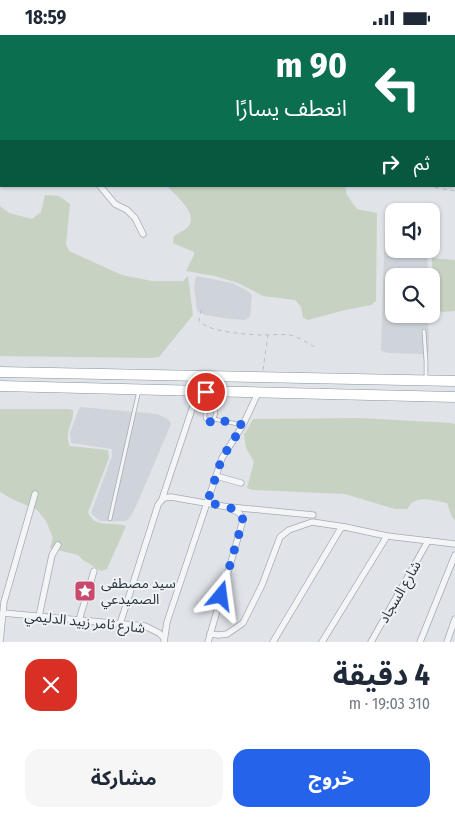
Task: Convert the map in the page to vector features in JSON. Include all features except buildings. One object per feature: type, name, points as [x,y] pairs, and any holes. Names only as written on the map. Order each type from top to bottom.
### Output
[{"type":"highway","points":[[0,372],[455,381]]},
{"type":"highway","points":[[0,386],[455,397]]},
{"type":"street","points":[[101,187],[114,204],[127,210],[135,218],[143,234]]},
{"type":"street","points":[[120,624],[158,505],[206,392]]},
{"type":"street","points":[[164,640],[167,622],[222,458],[243,425],[258,393]]},
{"type":"street","points":[[216,476],[241,483]]},
{"type":"street","points":[[0,642],[4,602],[35,495]]},
{"type":"street","points":[[162,499],[171,497],[228,507],[313,515]]},
{"type":"street","points":[[208,642],[243,520],[239,513],[228,507]]},
{"type":"street","points":[[210,634],[227,634],[243,623],[262,585],[280,537],[289,530],[312,522],[387,536],[455,545]]},
{"type":"street","points":[[273,642],[341,528],[345,527]]},
{"type":"street","points":[[322,642],[387,536]]},
{"type":"street","name":"شارع السجاد","points":[[371,642],[428,541]]},
{"type":"street","points":[[38,616],[52,555],[58,545]]},
{"type":"street","points":[[420,642],[455,555]]},
{"type":"street","points":[[79,620],[94,571]]},
{"type":"street","name":"شارع ثامر زبيد الدليمي","points":[[3,613],[145,626],[159,633],[164,640]]},
{"type":"street","points":[[447,642],[455,619]]},
{"type":"lane","points":[[424,331],[426,381]]},
{"type":"lane","points":[[110,519],[139,389]]},
{"type":"lane","points":[[206,392],[216,415],[214,419]]},
{"type":"lane","points":[[206,392],[205,417],[208,421],[211,422],[214,419],[243,425]]},
{"type":"path","points":[[433,187],[455,191]]},
{"type":"path","points":[[201,310],[199,321],[203,325],[221,331],[289,335],[315,347]]},
{"type":"path","points":[[262,378],[268,335]]},
{"type":"shaded area","points":[[385,226],[385,258],[427,258],[428,268],[385,268],[385,323],[428,323],[429,351],[425,354],[388,353],[381,351]]},
{"type":"shaded area","points":[[196,276],[232,283],[246,290],[252,295],[250,317],[245,320],[230,319],[205,315],[197,311],[194,286]]},
{"type":"shaded area","points":[[80,407],[157,414],[168,419],[171,424],[137,504],[126,521],[100,521],[91,513],[112,456],[112,449],[71,443],[70,432]]},
{"type":"green space","points":[[168,187],[345,187],[347,195],[357,209],[377,213],[376,301],[371,305],[308,320],[303,318],[301,307],[295,300],[263,296],[238,283],[215,276],[186,271],[194,252],[173,243],[174,236],[188,227],[191,222],[189,211]]},
{"type":"green space","points":[[45,195],[59,196],[70,204],[66,244],[69,251],[122,275],[152,281],[183,281],[188,276],[193,315],[159,357],[0,356],[0,206],[9,213],[32,219],[41,212]]},
{"type":"green space","points":[[432,258],[455,260],[455,311],[440,311],[440,268],[432,268]]},
{"type":"green space","points":[[0,409],[73,410],[68,432],[70,446],[108,450],[109,458],[88,512],[99,523],[126,526],[107,569],[101,571],[78,555],[50,548],[53,538],[46,521],[37,510],[0,492]]},
{"type":"green space","points":[[360,418],[455,424],[455,520],[447,503],[430,499],[417,500],[407,509],[395,509],[345,494],[252,490],[247,488],[254,462],[246,448],[244,435],[253,419]]},
{"type":"place","name":"سيد مصطفى الصميدعي","points":[[85,591]]},
{"type":"route","points":[[206,392],[205,417],[208,421],[211,422],[214,419],[243,425],[222,458],[207,503],[228,507],[239,513],[243,520],[221,596]]}]
